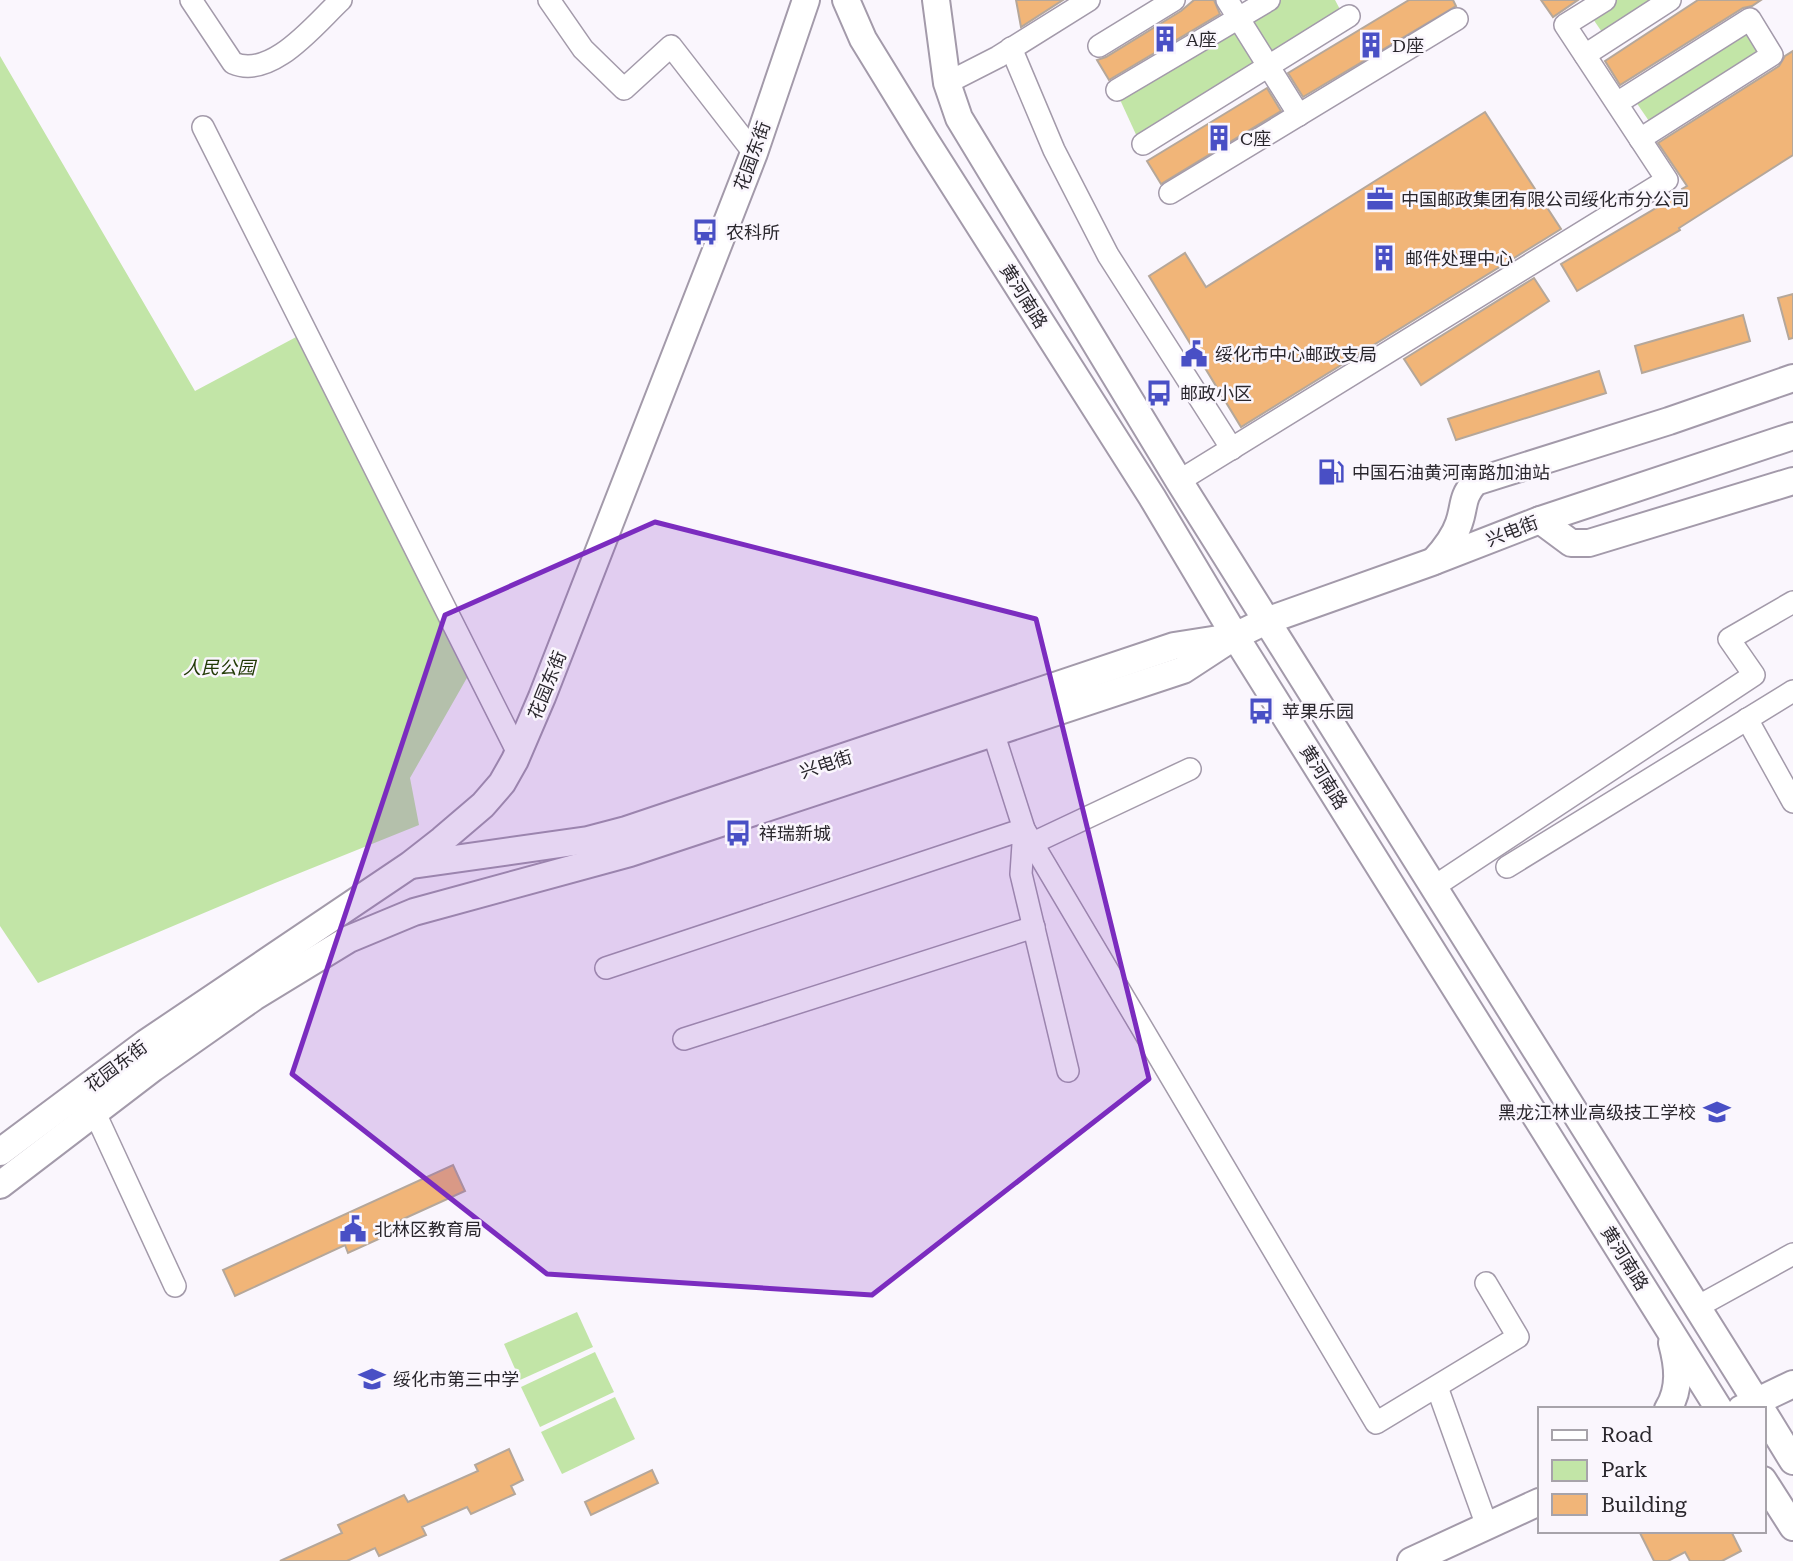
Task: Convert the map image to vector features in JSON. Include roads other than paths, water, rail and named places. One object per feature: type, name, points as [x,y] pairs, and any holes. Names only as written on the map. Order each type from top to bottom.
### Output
[{"type":"main road","name":"花园东街","points":[[0,1185],[146,1043],[410,865],[483,805],[502,783],[542,697],[754,153],[806,0]]},
{"type":"main road","name":"黄河南路","points":[[846,0],[863,39],[925,140],[1152,497],[1235,636],[1718,1407]]},
{"type":"main road","name":"黄河南路","points":[[936,0],[947,83],[959,118],[1179,481],[1697,1307],[1754,1407]]},
{"type":"main road","points":[[1432,562],[1455,533],[1465,494],[1475,482],[1669,421],[1793,378]]},
{"type":"main road","name":"兴电街","points":[[410,865],[587,840],[989,722],[1183,670],[1235,636],[1266,621],[1540,520],[1793,436]]},
{"type":"main road","points":[[1152,497],[1179,481]]},
{"type":"main road","points":[[1540,520],[1571,543],[1589,543],[1793,481]]},
{"type":"main road","name":"兴电街","points":[[496,889],[629,853],[989,722]]},
{"type":"main road","name":"花园东街","points":[[0,1152],[87,1103],[349,939],[414,912],[496,889]]},
{"type":"main road","points":[[1667,1324],[1677,1362],[1676,1391],[1669,1407]]},
{"type":"main road","points":[[1757,1407],[1793,1384]]},
{"type":"main road","name":"黄河南路","points":[[1765,1422],[1793,1461]]},
{"type":"main road","points":[[1765,1483],[1793,1527]]},
{"type":"main road","points":[[1411,1561],[1538,1502]]},
{"type":"street","points":[[191,0],[233,63],[251,66],[272,60],[287,51],[341,0]]},
{"type":"street","points":[[549,0],[583,49],[624,89],[671,46],[754,153]]},
{"type":"street","points":[[947,83],[1089,0]]},
{"type":"street","points":[[1099,46],[1174,0]]},
{"type":"street","points":[[1117,90],[1233,9],[1269,0]]},
{"type":"street","points":[[1179,481],[1667,180],[1565,25],[1605,0]]},
{"type":"street","points":[[1585,55],[1670,0]]},
{"type":"street","points":[[1233,9],[1299,115]]},
{"type":"street","points":[[1143,144],[1349,16]]},
{"type":"street","points":[[1170,193],[1457,19]]},
{"type":"street","points":[[1617,103],[1750,19],[1772,55],[1640,139]]},
{"type":"street","points":[[1011,48],[1054,150],[1089,219],[1115,266],[1232,449]]},
{"type":"street","points":[[204,127],[518,753]]},
{"type":"street","points":[[1432,888],[1754,675],[1729,639],[1793,602]]},
{"type":"street","points":[[1507,867],[1793,691]]},
{"type":"street","points":[[1746,719],[1793,802]]},
{"type":"street","points":[[989,722],[1029,836],[1377,1423],[1518,1338],[1486,1283]]},
{"type":"street","points":[[606,968],[1029,836],[1190,769]]},
{"type":"street","points":[[1029,836],[1021,874],[1068,1071]]},
{"type":"street","points":[[684,1040],[1034,927]]},
{"type":"street","points":[[87,1103],[175,1286]]},
{"type":"street","points":[[1697,1307],[1793,1254]]},
{"type":"street","points":[[1437,1387],[1487,1526]]},
{"type":"place","name":"A座","points":[[1165,39]]},
{"type":"place","name":"D座","points":[[1371,45]]},
{"type":"place","name":"C座","points":[[1219,138]]},
{"type":"place","name":"中国邮政集团有限公司绥化市分公司","points":[[1380,199]]},
{"type":"place","name":"农科所","points":[[705,232]]},
{"type":"place","name":"邮件处理中心","points":[[1384,258]]},
{"type":"place","name":"绥化市中心邮政支局","points":[[1194,354]]},
{"type":"place","name":"邮政小区","points":[[1159,393]]},
{"type":"place","name":"中国石油黄河南路加油站","points":[[1331,472]]},
{"type":"place","name":"苹果乐园","points":[[1261,711]]},
{"type":"place","name":"祥瑞新城","points":[[738,833]]},
{"type":"place","name":"黑龙江林业高级技工学校","points":[[1717,1112]]},
{"type":"place","name":"北林区教育局","points":[[353,1229]]},
{"type":"place","name":"绥化市第三中学","points":[[372,1379]]},
{"type":"park label","name":"人民公园","points":[[219,667]]}]
